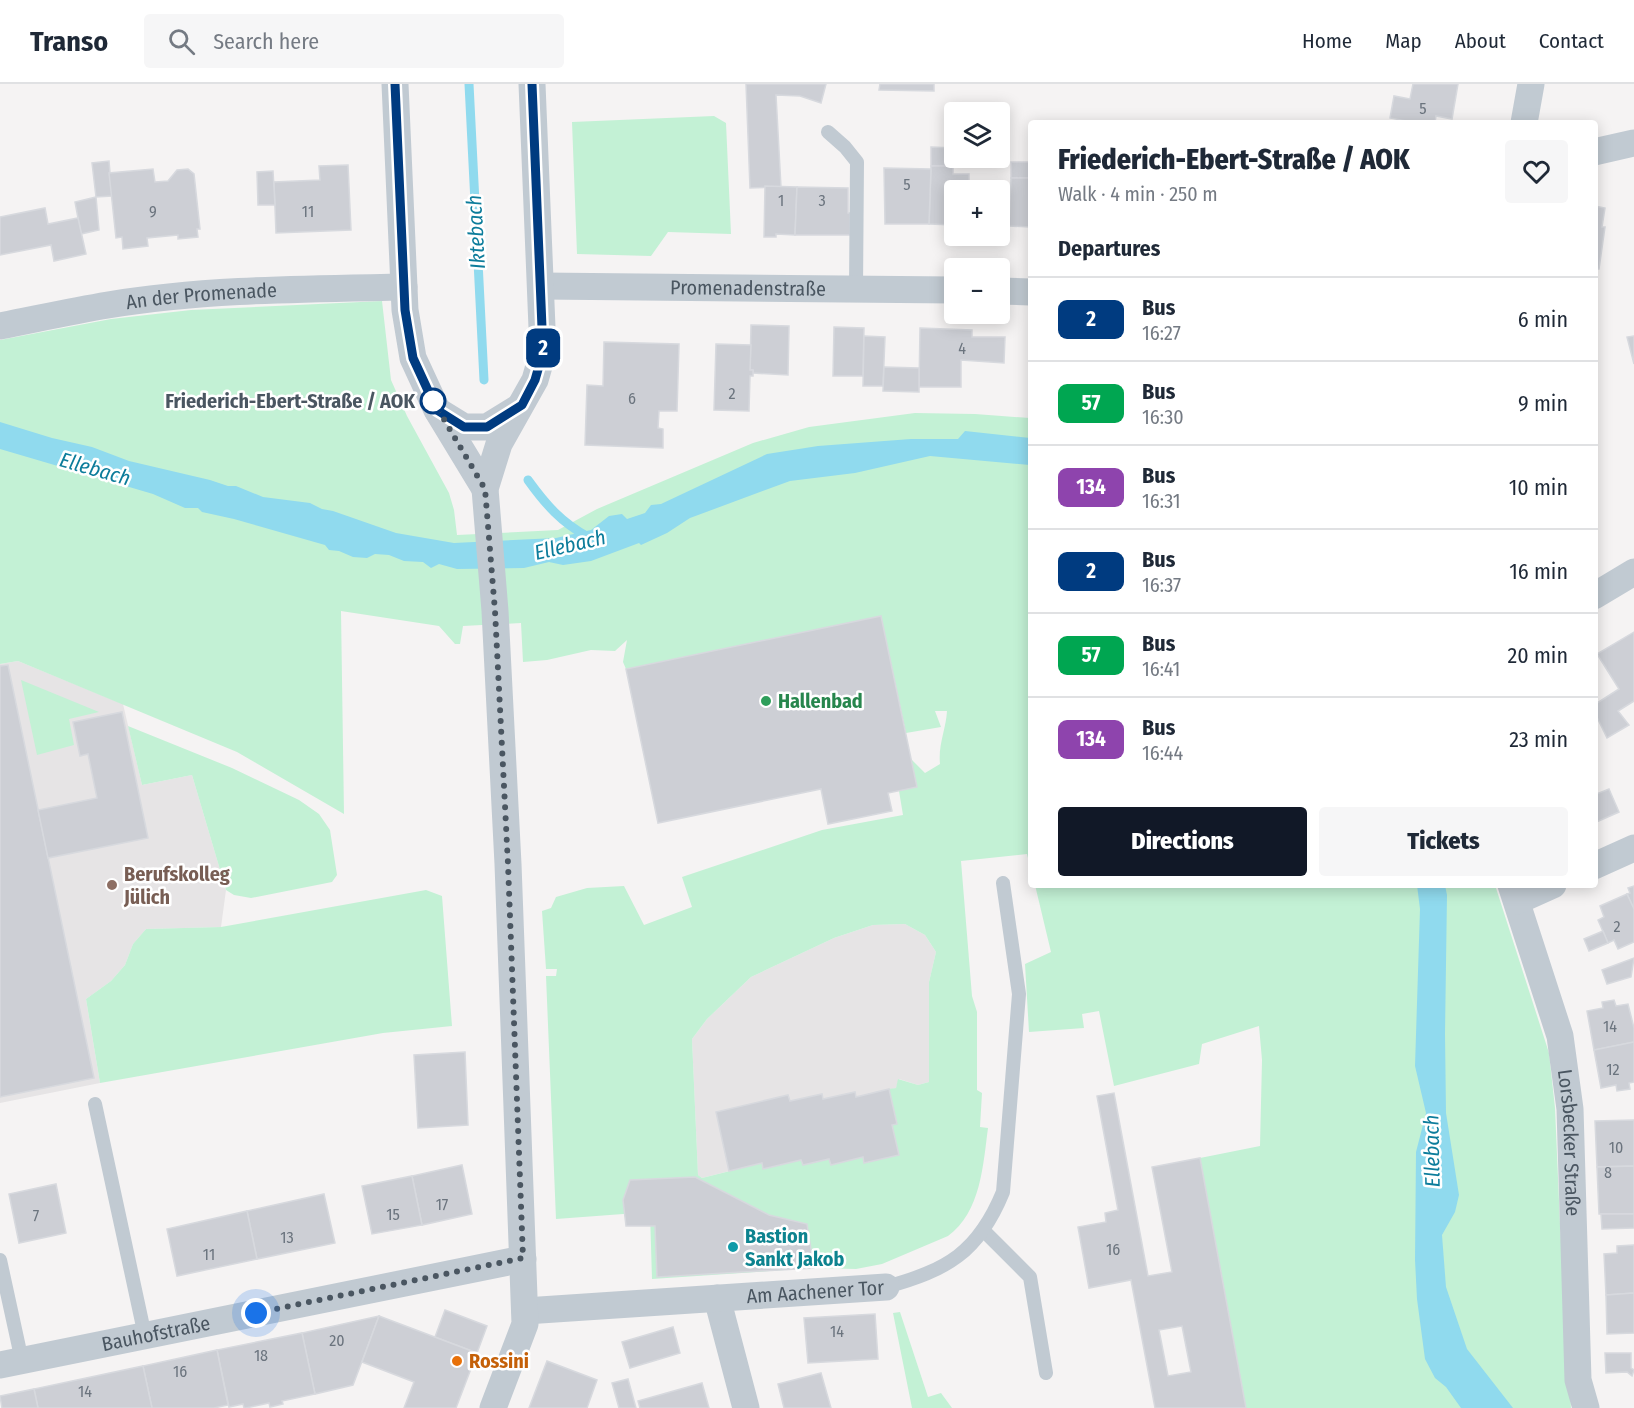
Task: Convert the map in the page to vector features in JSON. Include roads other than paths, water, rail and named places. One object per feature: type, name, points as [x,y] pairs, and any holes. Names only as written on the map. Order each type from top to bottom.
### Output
[{"type":"street","points":[[395,84],[405,310],[413,358],[437,410],[485,489]]},
{"type":"street","points":[[493,1408],[525,1324],[525,1311],[508,864],[493,577],[485,489],[499,444],[535,380],[543,352],[532,84]]},
{"type":"street","points":[[1525,120],[1531,84]]},
{"type":"street","points":[[1598,151],[1634,142]]},
{"type":"street","name":"Promenadenstraße","points":[[542,286],[944,290]]},
{"type":"street","name":"An der Promenade","points":[[0,326],[109,305],[204,294],[404,287]]},
{"type":"street","points":[[1010,291],[1028,292]]},
{"type":"street","points":[[437,410],[464,427],[487,427],[522,405]]},
{"type":"street","points":[[1598,594],[1634,572]]},
{"type":"street","points":[[1598,864],[1634,848]]},
{"type":"street","points":[[1514,893],[1538,888]]},
{"type":"street","name":"Lorsbecker Straße","points":[[1514,893],[1560,1036],[1570,1109],[1578,1380],[1586,1408]]},
{"type":"street","name":"Bauhofstraße","points":[[11,1363],[523,1258]]},
{"type":"street","name":"Am Aachener Tor","points":[[525,1311],[886,1287]]},
{"type":"street","name":"Am Aachener Tor","points":[[717,1298],[746,1408]]},
{"type":"lane","points":[[828,132],[857,162],[856,289]]},
{"type":"lane","name":"Am Aachener Tor","points":[[886,1287],[914,1279],[954,1261],[993,1216],[1003,1192],[1019,994],[1003,883]]},
{"type":"lane","points":[[96,1104],[145,1336]]},
{"type":"lane","points":[[983,1230],[1030,1277],[1046,1373]]},
{"type":"lane","points":[[0,1260],[11,1363]]},
{"type":"water","name":"Ellebach","points":[[0,422],[52,438],[92,447],[129,461],[228,486],[236,486],[263,497],[310,503],[396,533],[454,543],[556,538],[591,530],[609,516],[622,514],[627,519],[645,513],[651,505],[661,504],[767,454],[818,446],[911,439],[958,439],[965,431],[1028,438],[1028,465],[930,456],[855,473],[790,481],[690,518],[667,533],[641,545],[639,543],[591,561],[563,565],[549,562],[524,568],[457,569],[439,564],[431,568],[423,562],[404,561],[389,555],[353,557],[339,551],[329,550],[325,545],[202,512],[198,508],[185,508],[153,494],[0,449]]},
{"type":"water","name":"Ellebach","points":[[1417,888],[1446,888],[1446,1113],[1459,1195],[1455,1212],[1442,1235],[1446,1287],[1467,1349],[1513,1408],[1461,1408],[1446,1387],[1435,1378],[1425,1359],[1417,1299],[1415,1260],[1416,1152],[1426,1113],[1415,1066],[1420,909]]},
{"type":"waterway","name":"Iktebach","points":[[469,84],[484,380]]},
{"type":"waterway","name":"Iktebach","points":[[528,480],[555,512],[588,537]]},
{"type":"place","name":"Friederich-Ebert-Straße / AOK","points":[[433,401]]},
{"type":"place","name":"Hallenbad","points":[[766,701]]},
{"type":"place","name":"Berufskolleg Jülich","points":[[112,885]]},
{"type":"place","name":"Bastion Sankt Jakob","points":[[733,1247]]},
{"type":"place","name":"Rossini","points":[[457,1361]]}]
